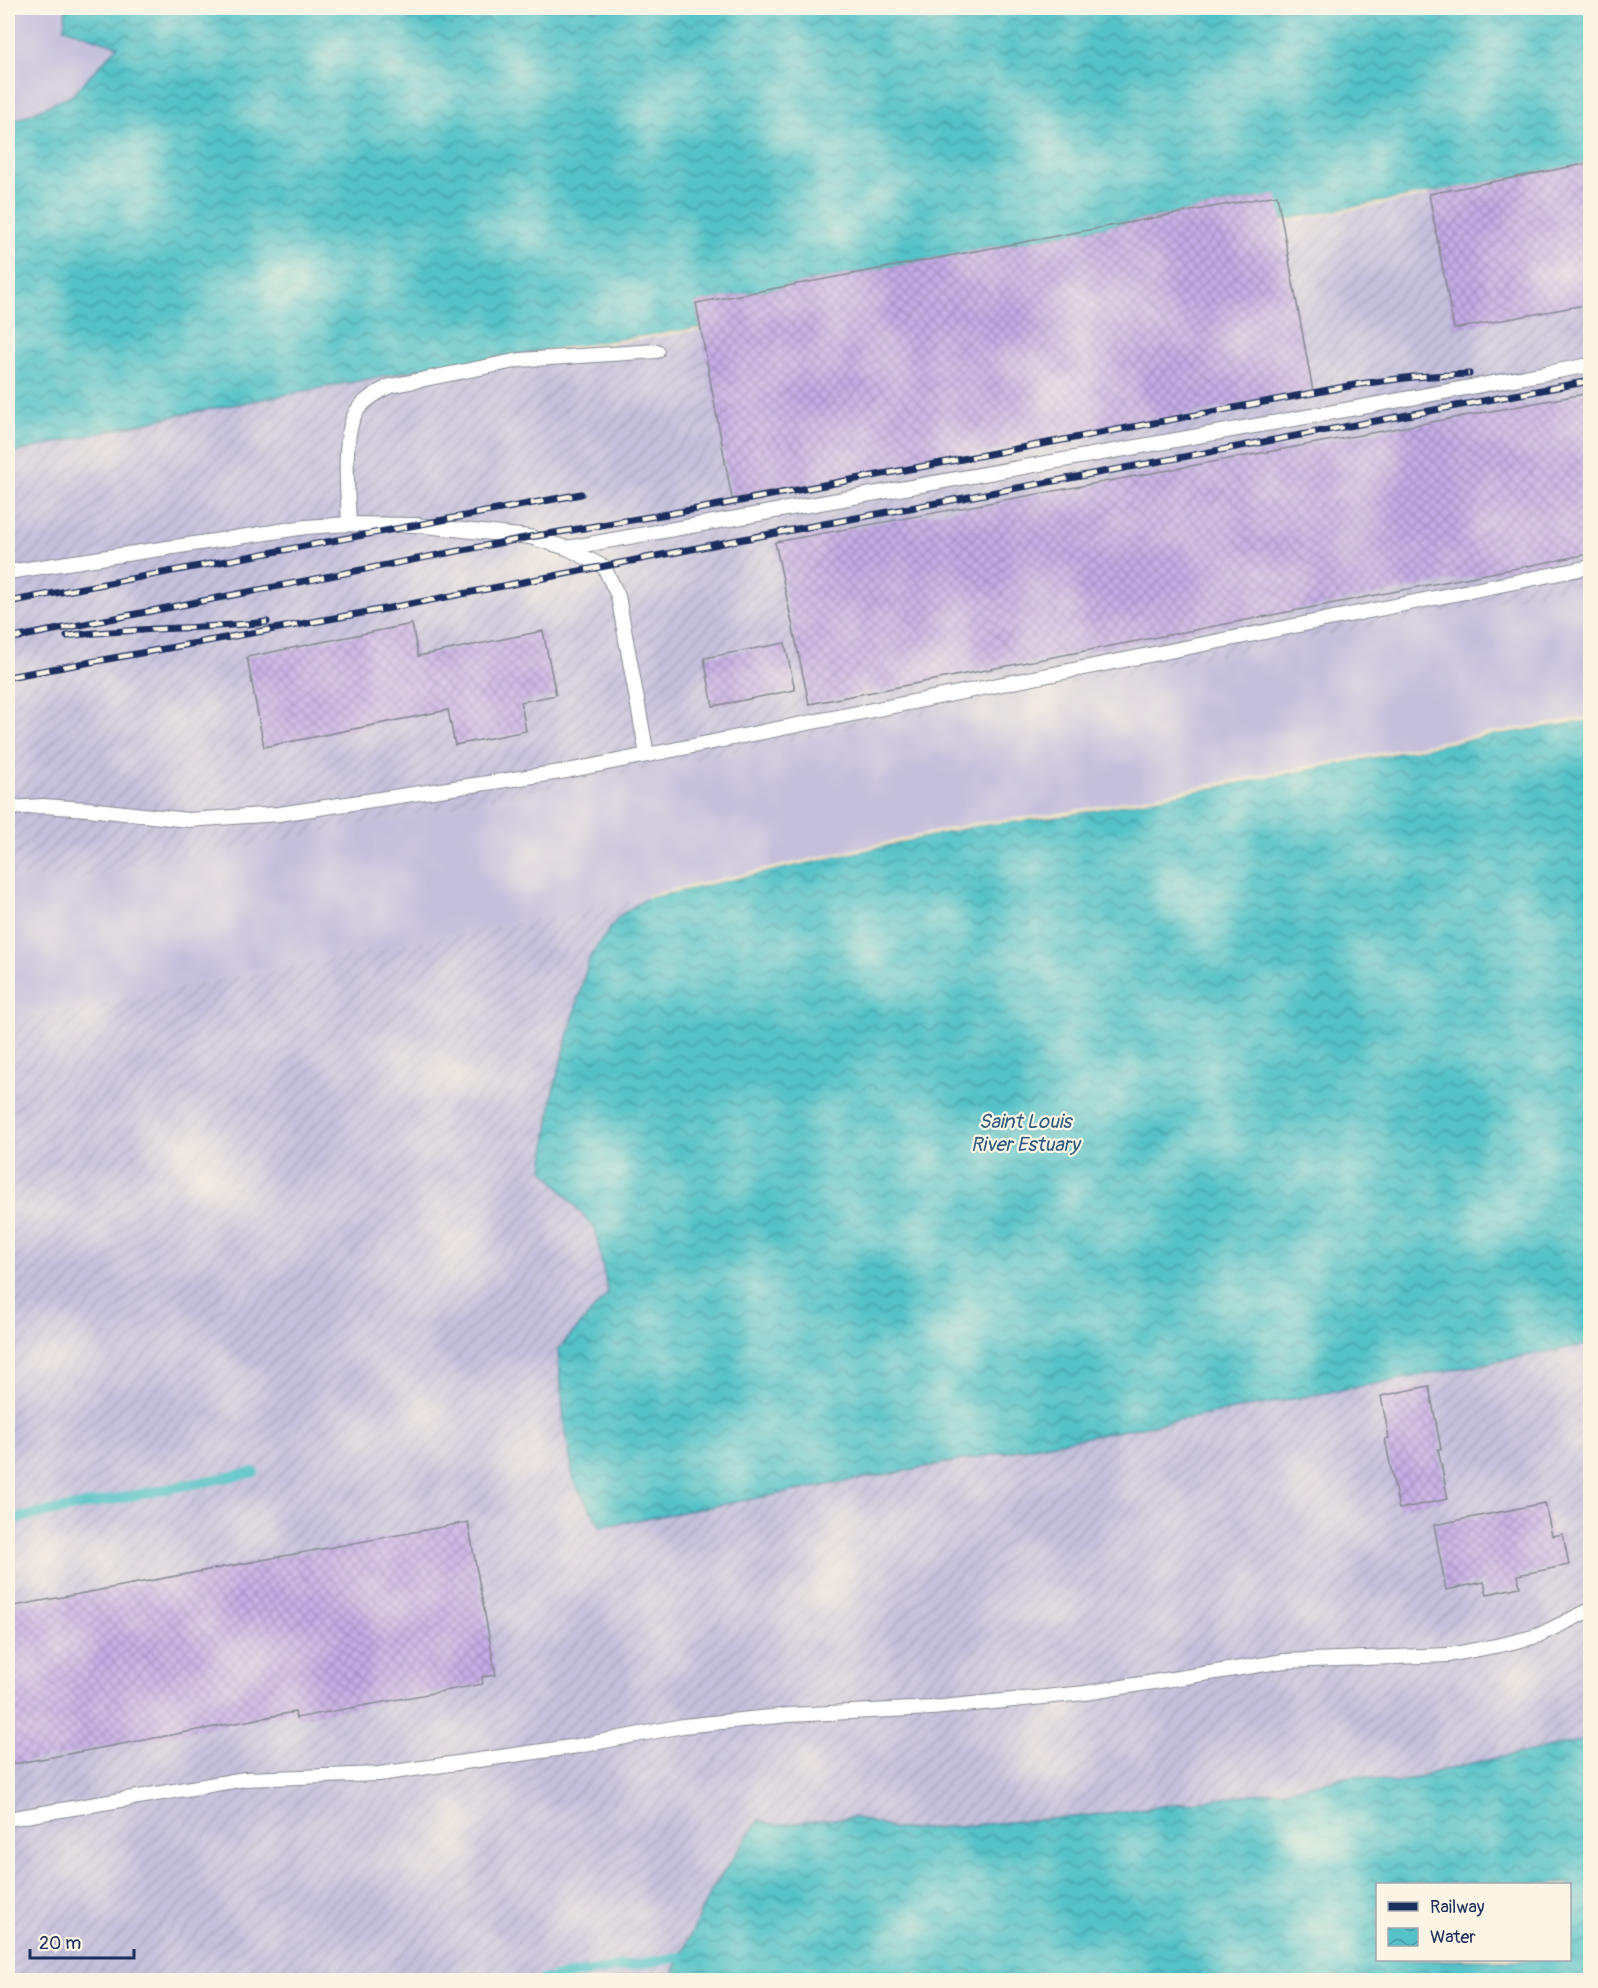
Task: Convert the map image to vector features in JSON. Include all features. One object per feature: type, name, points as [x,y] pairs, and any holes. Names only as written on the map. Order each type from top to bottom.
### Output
[{"type":"lane","points":[[349,524],[350,430],[355,414],[377,393],[390,386],[520,360],[657,351]]},
{"type":"lane","points":[[567,548],[1590,364]]},
{"type":"lane","points":[[8,572],[306,527],[349,524],[415,525],[530,537],[567,548],[604,567],[618,596],[647,755]]},
{"type":"lane","points":[[8,808],[43,806],[188,819],[279,814],[567,771],[1590,567]]},
{"type":"lane","points":[[8,1819],[245,1779],[379,1774],[578,1746],[683,1726],[789,1714],[932,1708],[1085,1693],[1284,1661],[1449,1655],[1537,1636],[1590,1610]]},
{"type":"shaded area","points":[[8,8],[66,8],[64,28],[118,45],[72,95],[8,124]]},
{"type":"shaded area","points":[[1590,163],[1590,584],[81,880],[8,877],[8,454],[174,416],[426,368],[700,328]]},
{"type":"shaded area","points":[[1590,584],[1590,720],[1061,816],[974,826],[647,898],[8,1020],[8,877],[81,880]]},
{"type":"shaded area","points":[[647,898],[619,916],[543,1169],[595,1229],[608,1293],[558,1350],[601,1527],[1590,1344],[1590,1739],[1458,1766],[1397,1783],[1356,1775],[1285,1790],[1086,1817],[920,1829],[895,1829],[854,1817],[775,1825],[759,1821],[670,1980],[8,1980],[8,1020]]},
{"type":"water","points":[[66,8],[1590,8],[1590,163],[1281,221],[1276,195],[696,303],[700,328],[426,368],[174,416],[8,454],[8,124],[72,95],[118,46],[64,28]]},
{"type":"water","name":"Saint Louis River Estuary","points":[[1590,720],[1590,1344],[601,1527],[574,1482],[564,1420],[558,1350],[608,1293],[595,1229],[543,1169],[553,1091],[590,956],[619,916],[647,898],[974,826],[1061,816],[1491,735]]},
{"type":"water","points":[[1590,1739],[1590,1980],[670,1980],[710,1892],[759,1820],[775,1825],[854,1817],[895,1829],[920,1829],[1086,1816],[1285,1790],[1356,1775],[1397,1783],[1458,1766]]},
{"type":"pier","points":[[1590,163],[1590,166],[701,330],[544,354],[543,351],[700,328],[696,303],[1277,195],[1282,221]]},
{"type":"pier","points":[[1590,717],[1590,720],[1491,735],[1061,816],[974,826],[647,898],[647,895],[973,823],[1060,813],[1490,732]]},
{"type":"building","points":[[1590,163],[1590,304],[1454,329],[1429,194]]},
{"type":"building","points":[[1277,195],[1313,391],[732,499],[696,303]]},
{"type":"building","points":[[1590,393],[1590,554],[809,704],[775,542]]},
{"type":"building","points":[[412,624],[418,656],[543,631],[556,695],[521,702],[526,731],[455,745],[448,710],[264,747],[247,657]]},
{"type":"building","points":[[785,643],[795,690],[713,706],[704,658]]},
{"type":"building","points":[[1429,1386],[1448,1499],[1399,1509],[1385,1439],[1389,1438],[1381,1396]]},
{"type":"building","points":[[1545,1503],[1552,1536],[1563,1534],[1569,1565],[1518,1575],[1520,1587],[1487,1594],[1484,1582],[1446,1590],[1434,1525]]},
{"type":"building","points":[[468,1522],[496,1675],[482,1677],[483,1684],[296,1718],[295,1712],[8,1765],[8,1607]]},
{"type":"waterway","points":[[8,1520],[254,1472]]},
{"type":"waterway","points":[[543,1980],[680,1957]]},
{"type":"railway","points":[[8,639],[530,537],[703,508],[1360,384],[1413,377],[1469,374]]},
{"type":"railway","points":[[8,677],[390,608],[733,541],[1590,381]]},
{"type":"railway","points":[[8,602],[581,494]]},
{"type":"railway","points":[[67,636],[267,622]]}]
